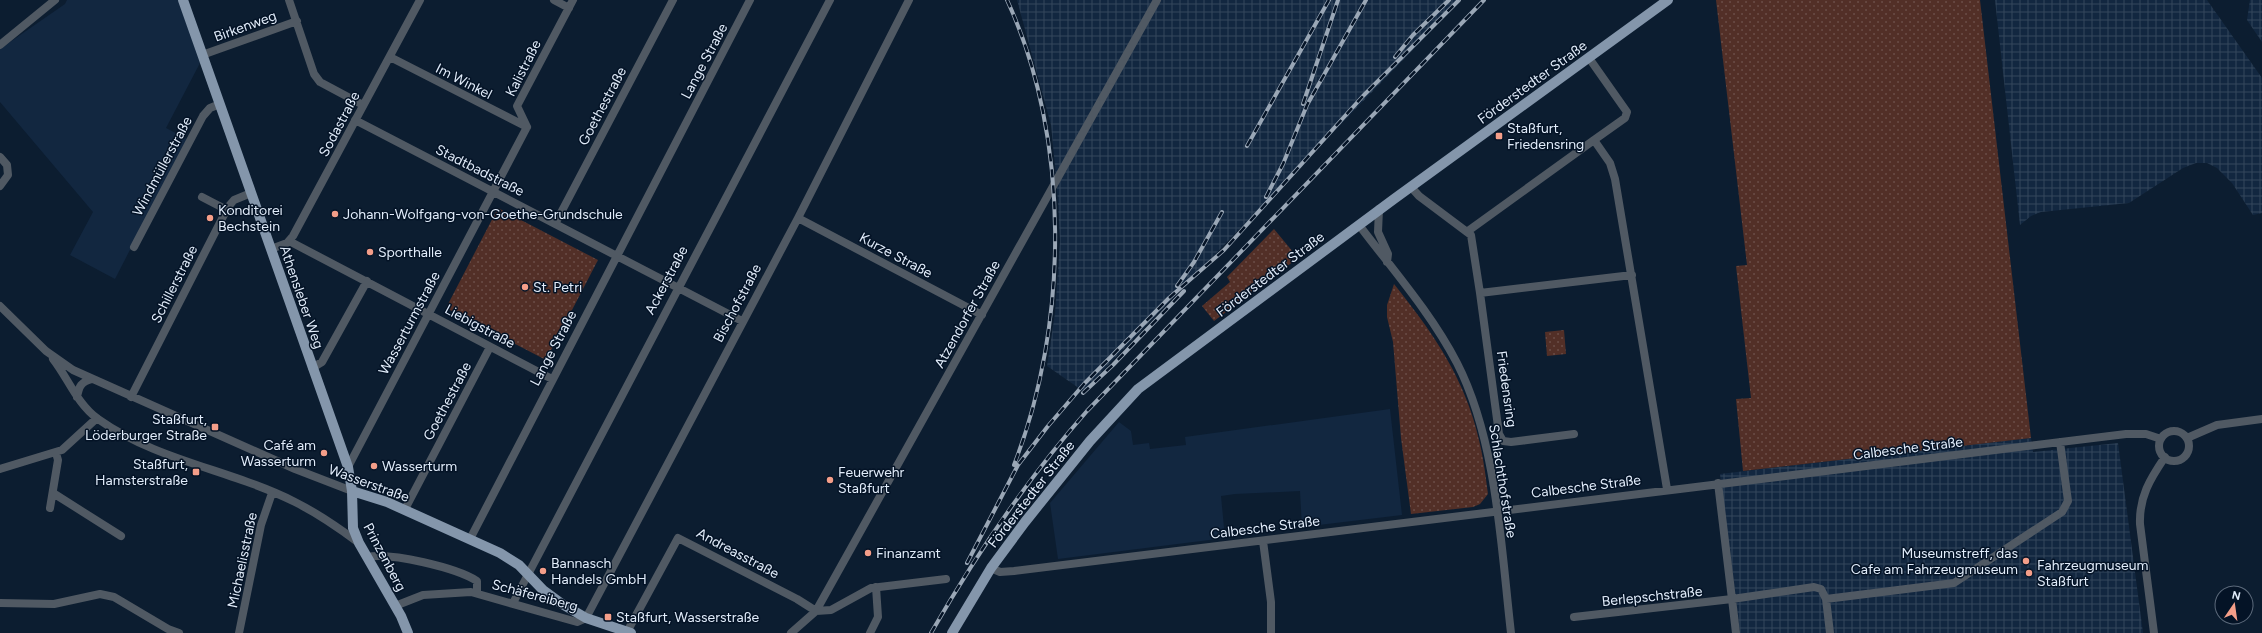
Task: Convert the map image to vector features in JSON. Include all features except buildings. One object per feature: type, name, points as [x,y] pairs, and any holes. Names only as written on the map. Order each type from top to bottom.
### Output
[{"type":"main road","name":"Athensleber Weg","points":[[183,0],[348,467],[352,492]]},
{"type":"main road","name":"Förderstedter Straße","points":[[952,633],[991,568],[1028,517],[1074,460],[1138,390],[1379,210],[1668,0]]},
{"type":"main road","name":"Wasserstraße","points":[[352,492],[405,509],[500,553],[528,573],[543,590],[562,604],[586,618],[615,631],[629,632]]},
{"type":"main road","name":"Prinzenberg","points":[[352,492],[353,528],[359,543],[395,606],[408,633]]},
{"type":"street","points":[[0,45],[55,0]]},
{"type":"street","name":"Birkenweg","points":[[289,0],[314,74],[320,82],[363,105]]},
{"type":"street","name":"Sodastraße","points":[[289,241],[420,0]]},
{"type":"street","points":[[554,0],[569,8]]},
{"type":"street","name":"Kalistraße","points":[[526,127],[517,106],[573,0]]},
{"type":"street","name":"Goethestraße","points":[[555,224],[673,0]]},
{"type":"street","name":"Lange Straße","points":[[470,539],[750,0]]},
{"type":"street","name":"Ackerstraße","points":[[513,603],[677,287],[830,0]]},
{"type":"street","name":"Bischofstraße","points":[[586,618],[742,321],[798,218],[909,0]]},
{"type":"street","name":"Atzendorfer Straße","points":[[791,633],[816,611],[1157,0]]},
{"type":"street","name":"Birkenweg","points":[[202,55],[297,21]]},
{"type":"street","name":"Im Winkel","points":[[390,57],[526,127]]},
{"type":"street","points":[[1411,187],[1419,196],[1468,231],[1625,118],[1627,112],[1589,58]]},
{"type":"street","name":"Windmüllerstraße","points":[[134,247],[203,116],[210,108],[220,104]]},
{"type":"street","name":"Stadtbadstraße","points":[[355,120],[742,321]]},
{"type":"street","points":[[493,191],[526,127]]},
{"type":"street","points":[[1594,140],[1610,163],[1616,179],[1667,489]]},
{"type":"street","points":[[0,157],[7,165],[8,175],[0,186]]},
{"type":"street","name":"Wasserturmstraße","points":[[348,467],[493,191]]},
{"type":"street","name":"Schillerstraße","points":[[131,397],[227,210],[234,200],[251,193]]},
{"type":"street","points":[[202,197],[227,210]]},
{"type":"street","name":"Schlachthofstraße","points":[[1379,210],[1378,232],[1388,254],[1387,262]]},
{"type":"street","name":"Kurze Straße","points":[[798,218],[982,315]]},
{"type":"street","name":"Schlachthofstraße","points":[[1359,225],[1432,321],[1464,377],[1485,438],[1496,511],[1511,633]]},
{"type":"street","name":"Friedensring","points":[[1468,231],[1471,235],[1480,293],[1499,434],[1503,441],[1511,442],[1574,434]]},
{"type":"street","points":[[271,249],[283,245],[289,241]]},
{"type":"street","name":"Liebigstraße","points":[[289,241],[552,379]]},
{"type":"street","points":[[1480,293],[1632,275]]},
{"type":"street","points":[[312,368],[322,362],[367,281]]},
{"type":"street","points":[[0,306],[46,351],[64,372],[77,397],[97,418],[123,434],[155,450],[295,502],[335,525],[359,543]]},
{"type":"street","name":"Goethestraße","points":[[405,509],[490,346]]},
{"type":"street","name":"Wasserstraße","points":[[46,351],[73,370],[131,397],[332,485],[352,492]]},
{"type":"street","points":[[77,397],[79,387],[83,381],[92,379]]},
{"type":"street","points":[[0,469],[56,453],[68,446],[97,418]]},
{"type":"street","points":[[2187,438],[2217,425],[2262,419]]},
{"type":"street","points":[[2174,431],[2181,433],[2187,438],[2188,450],[2184,457],[2173,460],[2165,457],[2160,451],[2161,439],[2166,433],[2174,431]]},
{"type":"street","name":"Calbesche Straße","points":[[991,568],[1000,572],[1014,571],[1263,541],[1667,489],[2126,434],[2146,434],[2161,439]]},
{"type":"street","points":[[1830,633],[1826,599],[1954,583],[2062,512],[2068,501],[2060,442]]},
{"type":"street","points":[[50,508],[58,460],[56,453]]},
{"type":"street","points":[[2154,633],[2140,524],[2140,508],[2148,484],[2165,457]]},
{"type":"street","points":[[1718,483],[1736,633]]},
{"type":"street","points":[[53,493],[121,536]]},
{"type":"street","name":"Michaelisstraße","points":[[239,633],[261,525],[272,493]]},
{"type":"street","name":"Andreasstraße","points":[[629,632],[678,538],[775,587],[816,611]]},
{"type":"street","points":[[1263,541],[1272,602],[1270,633]]},
{"type":"street","points":[[367,556],[389,556],[448,569],[477,582],[477,593]]},
{"type":"street","points":[[816,611],[831,610],[876,587],[946,579]]},
{"type":"street","points":[[870,633],[878,616],[876,587]]},
{"type":"street","name":"Berlepschstraße","points":[[1574,617],[1732,599],[1814,587],[1821,589],[1826,599]]},
{"type":"street","name":"Schäfereiberg","points":[[395,606],[423,595],[477,593],[577,622],[586,618]]},
{"type":"street","points":[[0,603],[54,604],[100,594],[114,597],[168,629],[178,633]]},
{"type":"shaded area","points":[[67,0],[178,0],[200,63],[166,128],[187,139],[115,279],[70,255],[93,212],[0,102],[0,49],[65,4]]},
{"type":"shaded area","points":[[1017,0],[1461,0],[1083,391],[1047,366],[1055,313],[1060,241],[1057,187],[1051,125]]},
{"type":"shaded area","points":[[1716,0],[1980,0],[2031,438],[1743,471],[1736,399],[1751,398],[1736,266],[1747,265]]},
{"type":"shaded area","points":[[1995,0],[2207,0],[2262,78],[2262,213],[2253,215],[2232,183],[2217,168],[2207,163],[2196,163],[2183,168],[2129,203],[2041,212],[2031,216],[2020,225]]},
{"type":"shaded area","points":[[2250,0],[2262,0],[2262,42],[2247,20]]},
{"type":"shaded area","points":[[498,208],[598,260],[546,360],[446,308]]},
{"type":"shaded area","points":[[1274,229],[1298,258],[1214,321],[1202,306],[1230,282],[1227,277]]},
{"type":"shaded area","points":[[1394,284],[1414,309],[1446,357],[1459,381],[1469,406],[1484,462],[1488,494],[1480,504],[1473,507],[1411,514],[1401,438],[1393,342],[1387,317],[1387,305]]},
{"type":"shaded area","points":[[1564,330],[1566,354],[1547,356],[1545,332]]},
{"type":"shaded area","points":[[1390,409],[1402,515],[1302,527],[1300,491],[1235,494],[1221,496],[1225,538],[1058,559],[1050,503],[1119,422],[1131,431],[1133,445],[1149,443],[1150,449],[1186,445],[1185,437]]},
{"type":"shaded area","points":[[2031,438],[2033,452],[2118,443],[2143,633],[1740,633],[1720,474]]},
{"type":"railway","points":[[1007,0],[1028,54],[1043,111],[1052,171],[1055,231],[1053,292],[1045,352],[1032,410],[1014,465]]},
{"type":"railway","points":[[1247,146],[1329,0]]},
{"type":"railway","points":[[1303,104],[1338,0]]},
{"type":"railway","points":[[1266,197],[1283,164],[1307,105],[1366,0]]},
{"type":"railway","points":[[1395,57],[1413,35],[1449,0]]},
{"type":"railway","points":[[967,563],[1018,465],[1048,426],[1084,384],[1169,298],[1224,250],[1363,96],[1459,0]]},
{"type":"railway","points":[[931,633],[966,574],[1003,518],[1043,464],[1087,411],[1484,0]]},
{"type":"railway","points":[[1177,286],[1194,262],[1222,212]]},
{"type":"railway","points":[[1083,393],[1113,365],[1184,291]]},
{"type":"place","name":"Staßfurt, Friedensring","points":[[1499,136]]},
{"type":"place","name":"Johann-Wolfgang-von-Goethe-Grundschule","points":[[335,214]]},
{"type":"place","name":"Konditorei Bechstein","points":[[210,218]]},
{"type":"place","name":"Sporthalle","points":[[370,252]]},
{"type":"place","name":"St. Petri","points":[[525,287]]},
{"type":"place","name":"Staßfurt, Löderburger Straße","points":[[215,427]]},
{"type":"place","name":"Café am Wasserturm","points":[[324,453]]},
{"type":"place","name":"Wasserturm","points":[[374,466]]},
{"type":"place","name":"Staßfurt, Hamsterstraße","points":[[196,472]]},
{"type":"place","name":"Feuerwehr Staßfurt","points":[[830,480]]},
{"type":"place","name":"Finanzamt","points":[[868,553]]},
{"type":"place","name":"Museumstreff, das Cafe am Fahrzeugmuseum","points":[[2026,561]]},
{"type":"place","name":"Bannasch Handels GmbH","points":[[543,571]]},
{"type":"place","name":"Fahrzeugmuseum Staßfurt","points":[[2029,573]]},
{"type":"place","name":"Staßfurt, Wasserstraße","points":[[608,617]]}]
